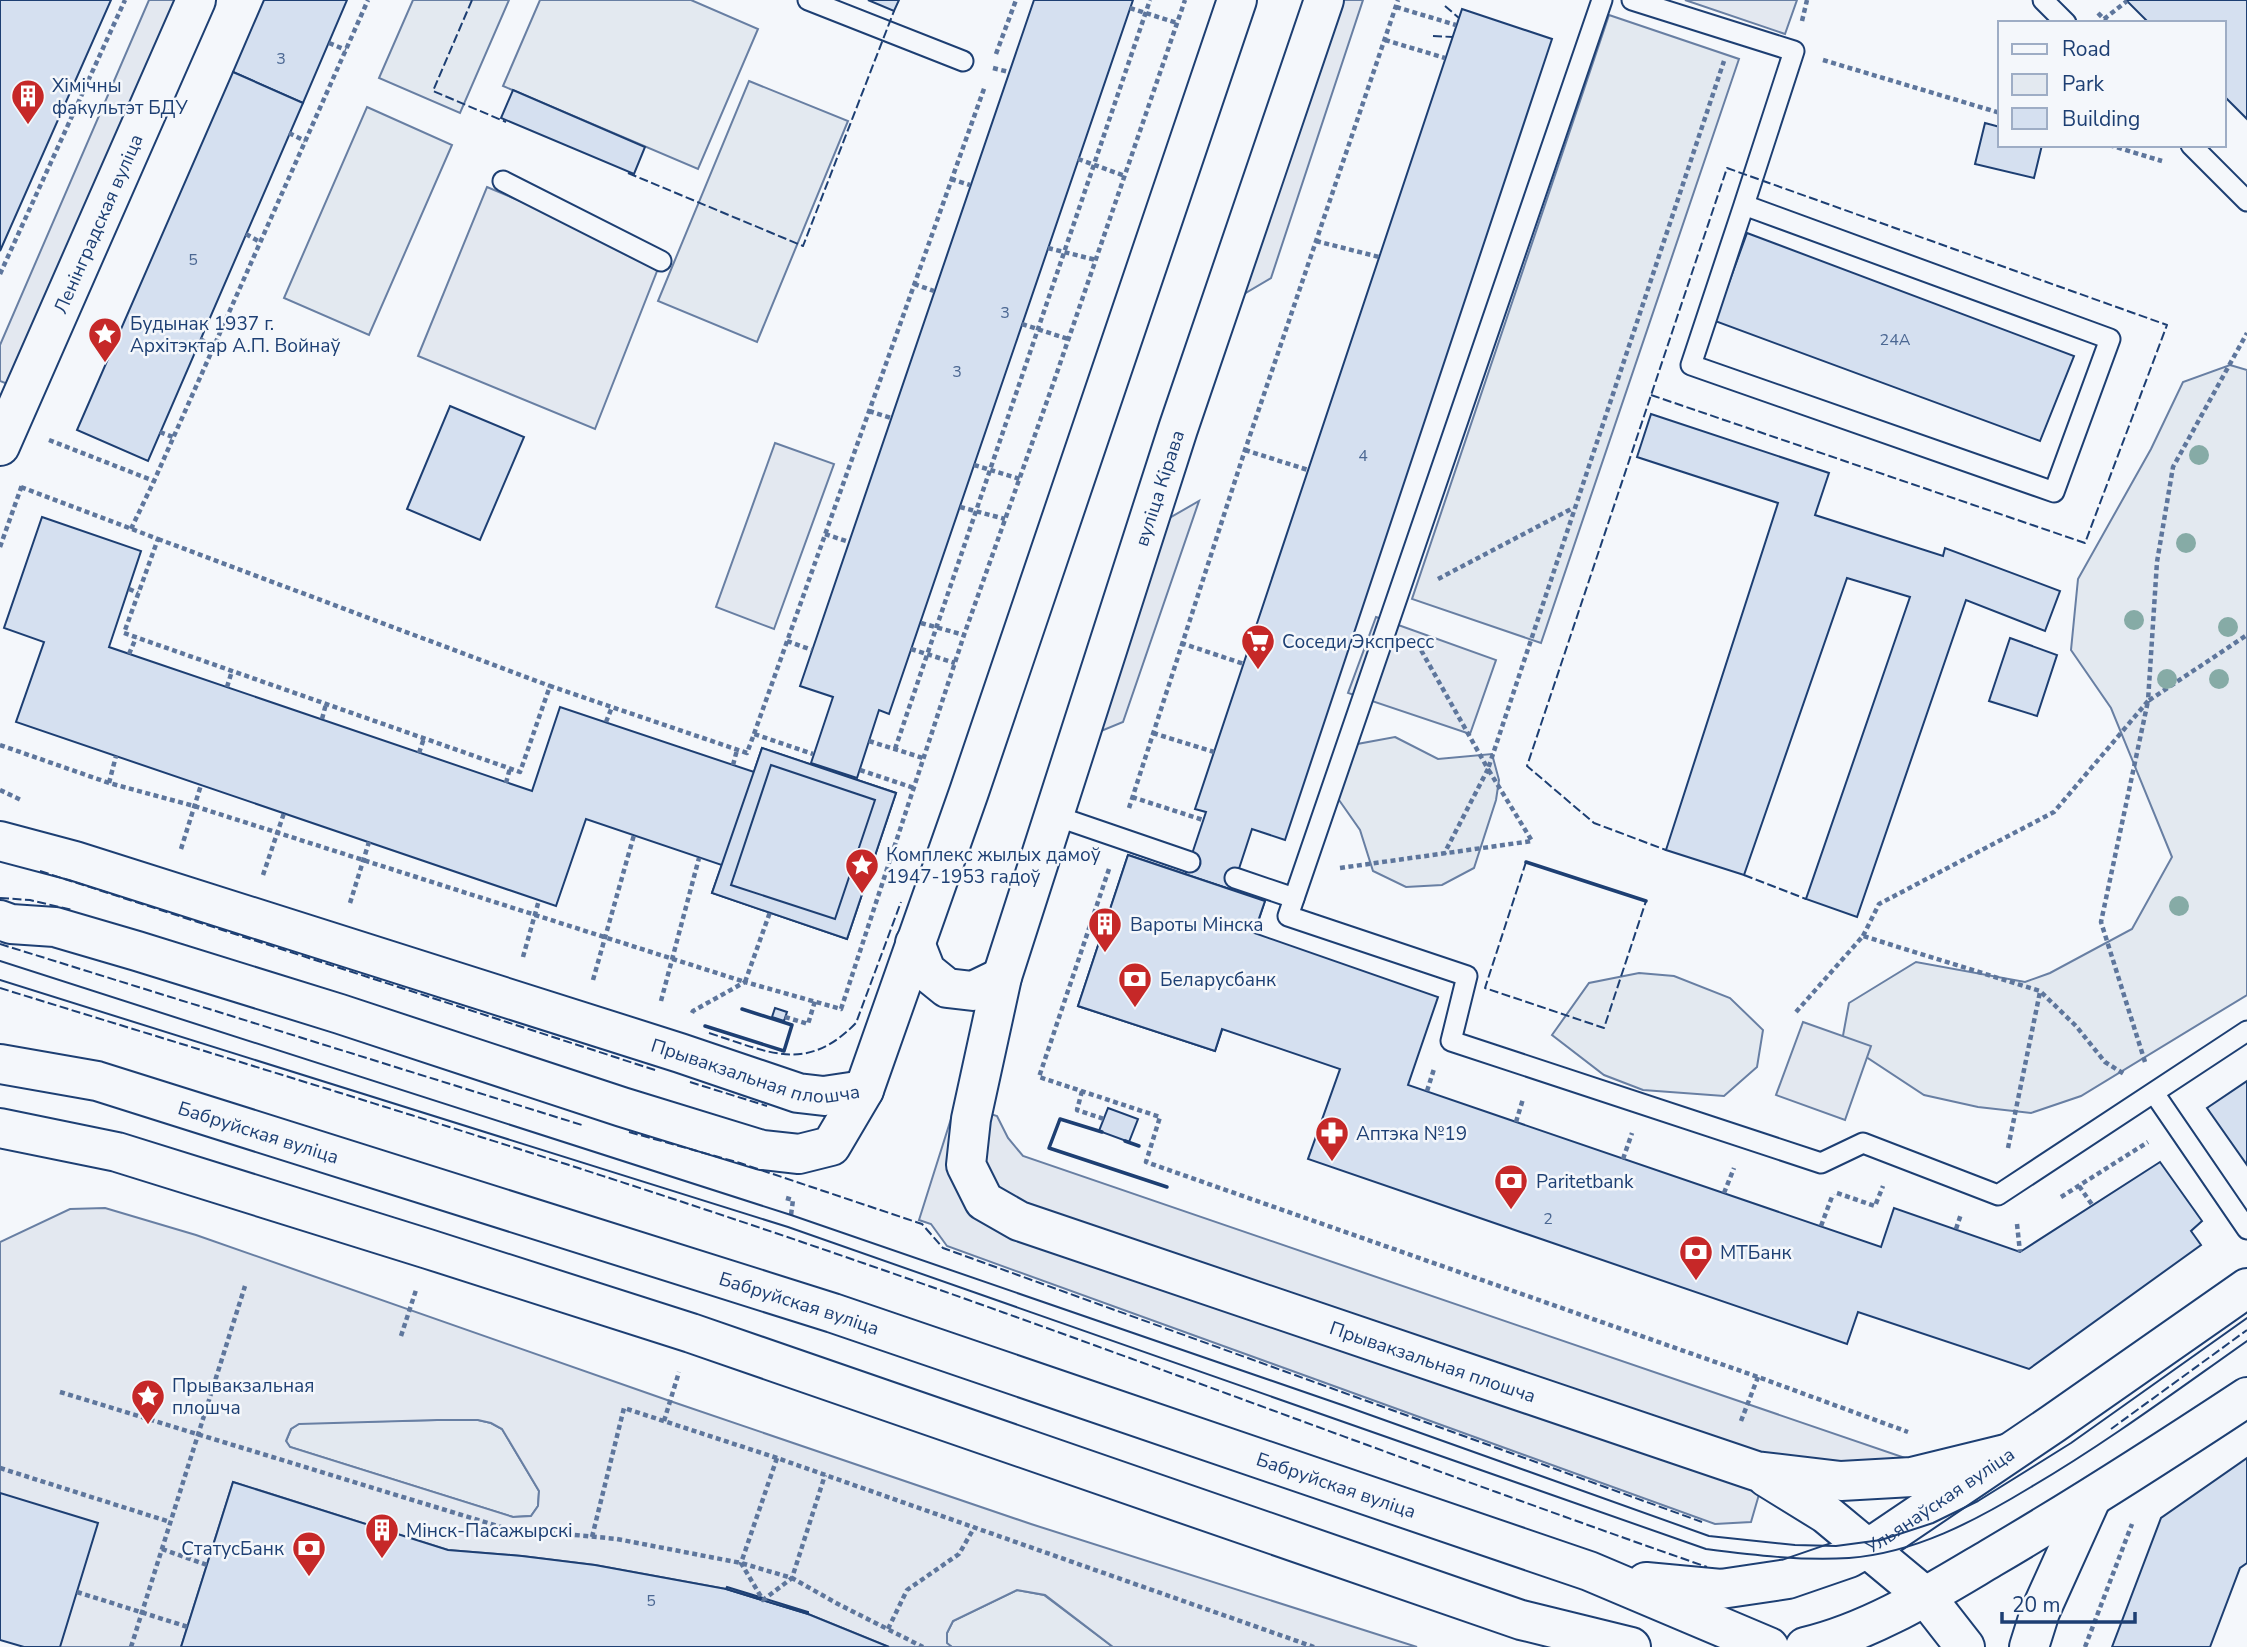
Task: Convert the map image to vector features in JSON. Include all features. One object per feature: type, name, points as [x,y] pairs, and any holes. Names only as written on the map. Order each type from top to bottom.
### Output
[{"type":"street","name":"Ленінградская вуліца","points":[[0,446],[197,0]]},
{"type":"street","points":[[863,1090],[969,792],[1237,0]]},
{"type":"street","name":"вуліца Кірава","points":[[979,1087],[1002,977],[1053,815],[1178,429],[1324,0]]},
{"type":"street","name":"Прывакзальная плошча","points":[[0,841],[114,873],[798,1093],[824,1096],[863,1090]]},
{"type":"street","name":"Прывакзальная плошча","points":[[0,920],[11,924],[55,928],[137,951],[762,1150],[799,1154],[831,1146],[863,1090]]},
{"type":"street","points":[[915,943],[926,971],[947,988],[973,991],[1002,977]]},
{"type":"street","name":"Бабруйская вуліца","points":[[0,1064],[97,1082],[833,1313],[1589,1571]]},
{"type":"street","name":"Прывакзальная плошча","points":[[979,1087],[971,1119],[966,1165],[984,1201],[1019,1221],[1756,1471],[1841,1481],[1912,1477],[2009,1453]]},
{"type":"street","points":[[0,1128],[117,1152],[691,1334],[1521,1620],[1586,1647]]},
{"type":"street","name":"Ульянаўская вуліца","points":[[1589,1571],[1654,1584],[1721,1588],[1788,1579],[1849,1558],[2009,1453],[2247,1289]]},
{"type":"street","points":[[1805,1647],[1868,1625],[1926,1597],[2091,1499],[2247,1397]]},
{"type":"street","points":[[1756,1471],[1826,1514],[1868,1548],[1926,1597],[1965,1647]]},
{"type":"street","points":[[2029,1647],[2040,1612],[2091,1499]]},
{"type":"street","points":[[1589,1571],[1769,1647]]},
{"type":"street","points":[[1521,1620],[1631,1647]]},
{"type":"lane","points":[[808,0],[963,61]]},
{"type":"lane","points":[[1601,0],[1288,916],[1467,976],[1451,1041],[1821,1163],[1863,1143],[1998,1195],[2247,1031]]},
{"type":"lane","points":[[1632,0],[1794,51],[1691,365],[2054,492],[2110,339],[1744,205]]},
{"type":"lane","points":[[2043,0],[2064,21]]},
{"type":"lane","points":[[2192,147],[2247,201]]},
{"type":"lane","points":[[503,181],[662,261]]},
{"type":"lane","points":[[1053,815],[1190,862]]},
{"type":"lane","points":[[1235,878],[1294,898]]},
{"type":"lane","points":[[2154,1093],[2247,1229]]},
{"type":"path","points":[[0,274],[125,0]]},
{"type":"path","points":[[131,529],[368,0]]},
{"type":"path","points":[[21,486],[550,686],[747,753],[1016,0]]},
{"type":"path","points":[[895,749],[1150,0]]},
{"type":"path","points":[[0,745],[109,782],[194,806],[745,982],[841,1009],[964,635],[1185,0]]},
{"type":"path","points":[[1398,0],[1245,450],[1039,1077],[1160,1117],[1146,1163],[1758,1377],[1919,1437]]},
{"type":"path","points":[[2104,19],[2127,1]]},
{"type":"path","points":[[1396,7],[1457,25]]},
{"type":"path","points":[[1130,8],[1177,23]]},
{"type":"path","points":[[1444,854],[1488,769],[1734,32]]},
{"type":"path","points":[[1385,40],[1445,58]]},
{"type":"path","points":[[329,43],[346,50]]},
{"type":"path","points":[[1794,51],[1998,112]]},
{"type":"path","points":[[992,67],[1009,72]]},
{"type":"path","points":[[289,133],[305,141]]},
{"type":"path","points":[[1078,159],[1125,176]]},
{"type":"path","points":[[951,179],[970,185]]},
{"type":"path","points":[[246,234],[260,242]]},
{"type":"path","points":[[1316,241],[1379,257]]},
{"type":"path","points":[[1048,248],[1096,260]]},
{"type":"path","points":[[914,284],[934,291]]},
{"type":"path","points":[[1022,324],[1068,339]]},
{"type":"path","points":[[2154,1093],[2101,922],[2148,701],[2157,562],[2173,467],[2247,333]]},
{"type":"path","points":[[200,339],[214,346]]},
{"type":"path","points":[[869,411],[891,418]]},
{"type":"path","points":[[160,432],[173,438]]},
{"type":"path","points":[[41,437],[154,481]]},
{"type":"path","points":[[1245,450],[1308,470]]},
{"type":"path","points":[[974,465],[1020,479]]},
{"type":"path","points":[[960,507],[1005,519]]},
{"type":"path","points":[[1302,873],[1532,841],[1488,769],[1394,602],[1573,508]]},
{"type":"path","points":[[825,534],[849,542]]},
{"type":"path","points":[[158,539],[124,633],[136,638],[520,772],[550,686]]},
{"type":"path","points":[[129,589],[138,593]]},
{"type":"path","points":[[921,623],[964,635]]},
{"type":"path","points":[[1796,1012],[1863,936],[1879,904],[2054,812],[2148,701],[2247,635]]},
{"type":"path","points":[[129,654],[136,638]]},
{"type":"path","points":[[787,641],[812,650]]},
{"type":"path","points":[[1181,643],[1244,664]]},
{"type":"path","points":[[911,649],[955,663]]},
{"type":"path","points":[[227,687],[232,671]]},
{"type":"path","points":[[321,719],[326,704]]},
{"type":"path","points":[[606,722],[612,707]]},
{"type":"path","points":[[1153,733],[1214,752]]},
{"type":"path","points":[[754,734],[813,754]]},
{"type":"path","points":[[419,753],[424,738]]},
{"type":"path","points":[[869,741],[923,758]]},
{"type":"path","points":[[733,765],[737,750]]},
{"type":"path","points":[[109,782],[116,756]]},
{"type":"path","points":[[506,782],[510,768]]},
{"type":"path","points":[[860,770],[914,788]]},
{"type":"path","points":[[181,850],[201,785]]},
{"type":"path","points":[[0,790],[25,802]]},
{"type":"path","points":[[1132,797],[1203,820]]},
{"type":"path","points":[[262,876],[284,813]]},
{"type":"path","points":[[593,979],[634,835]]},
{"type":"path","points":[[350,903],[369,842]]},
{"type":"path","points":[[661,1001],[699,858]]},
{"type":"path","points":[[523,957],[538,900]]},
{"type":"path","points":[[693,1011],[745,982],[770,912]]},
{"type":"path","points":[[1863,936],[2040,991],[2076,1026],[2105,1062],[2154,1093]]},
{"type":"path","points":[[1998,1195],[2040,991]]},
{"type":"path","points":[[785,1017],[808,1024],[815,1001]]},
{"type":"path","points":[[1082,1091],[1077,1110],[1104,1119]]},
{"type":"path","points":[[1516,1122],[1524,1097]]},
{"type":"path","points":[[1623,1159],[1636,1122]]},
{"type":"path","points":[[1724,1193],[1738,1157]]},
{"type":"path","points":[[2079,1185],[2093,1206]]},
{"type":"path","points":[[1821,1226],[1834,1191]]},
{"type":"path","points":[[791,1214],[793,1200]]},
{"type":"path","points":[[2017,1224],[2020,1252]]},
{"type":"path","points":[[131,1647],[245,1286]]},
{"type":"path","points":[[664,1421],[691,1334]]},
{"type":"path","points":[[60,1392],[504,1528],[617,1539],[741,1563],[792,1578],[923,1647]]},
{"type":"path","points":[[592,1537],[624,1408],[777,1458],[1314,1647]]},
{"type":"path","points":[[777,1458],[741,1563],[762,1600],[792,1578],[825,1475]]},
{"type":"path","points":[[0,1468],[170,1522]]},
{"type":"path","points":[[2085,1647],[2133,1519]]},
{"type":"path","points":[[888,1629],[907,1590],[959,1554],[974,1528]]},
{"type":"path","points":[[162,1549],[207,1565]]},
{"type":"path","points":[[77,1592],[188,1627]]},
{"type":"green space","points":[[413,0],[509,0],[460,113],[379,78]]},
{"type":"green space","points":[[540,0],[691,0],[758,29],[698,169],[503,86]]},
{"type":"green space","points":[[1609,15],[1739,59],[1541,643],[1412,599]]},
{"type":"green space","points":[[749,81],[848,121],[757,342],[658,301]]},
{"type":"green space","points":[[367,107],[452,145],[369,335],[284,298]]},
{"type":"green space","points":[[2230,365],[2247,370],[2247,995],[2081,1096],[2031,1113],[1978,1107],[1924,1095],[1842,1041],[1849,1003],[1916,962],[2025,982],[2050,973],[2132,929],[2172,857],[2111,708],[2071,650],[2078,579],[2151,449],[2183,382]]},
{"type":"green space","points":[[1395,737],[1438,759],[1492,754],[1499,780],[1496,800],[1474,868],[1442,885],[1406,887],[1373,871],[1360,830],[1339,800],[1337,777],[1352,745]]},
{"type":"green space","points":[[1639,973],[1674,976],[1730,998],[1763,1030],[1757,1067],[1724,1096],[1643,1090],[1604,1075],[1552,1035],[1589,983]]},
{"type":"green space","points":[[478,1420],[502,1429],[539,1491],[538,1506],[531,1516],[513,1517],[290,1447],[286,1441],[291,1429],[300,1423]]},
{"type":"green space","points":[[1017,1590],[1044,1595],[1113,1647],[952,1647],[947,1644],[947,1633],[953,1621]]},
{"type":"shaded area","points":[[149,0],[175,0],[10,385],[0,381],[0,345]]},
{"type":"shaded area","points":[[1332,0],[1363,0],[1271,278],[1232,301]]},
{"type":"shaded area","points":[[1685,0],[1797,0],[1785,34]]},
{"type":"shaded area","points":[[487,187],[661,261],[595,429],[418,356]]},
{"type":"shaded area","points":[[775,443],[834,464],[774,629],[716,607]]},
{"type":"shaded area","points":[[1199,501],[1123,722],[1089,736],[1159,524]]},
{"type":"shaded area","points":[[1376,617],[1496,660],[1470,734],[1348,693]]},
{"type":"shaded area","points":[[1803,1022],[1871,1046],[1845,1120],[1776,1095]]},
{"type":"shaded area","points":[[956,1103],[997,1116],[1008,1138],[1023,1156],[1914,1461],[1760,1491],[1751,1522],[1715,1524],[947,1246],[931,1224],[919,1220]]},
{"type":"shaded area","name":"Прывакзальная плошча","points":[[105,1208],[196,1235],[1031,1524],[1417,1647],[1113,1647],[1045,1595],[1017,1590],[953,1621],[947,1633],[947,1643],[952,1647],[889,1647],[808,1614],[726,1589],[595,1565],[448,1550],[233,1482],[181,1647],[60,1647],[0,1493],[0,1242],[70,1209]],"holes":[[[478,1420],[502,1429],[539,1491],[538,1506],[531,1516],[513,1517],[290,1447],[286,1441],[291,1429],[299,1424]]]},
{"type":"building","name":"Хімічны факультэт БДУ","points":[[0,0],[111,0],[0,251]]},
{"type":"building","points":[[264,0],[347,0],[303,103],[233,72]]},
{"type":"building","points":[[868,0],[899,0],[894,11]]},
{"type":"building","points":[[1034,0],[1133,0],[889,714],[879,710],[857,778],[811,763],[833,697],[800,686]]},
{"type":"building","points":[[2126,0],[2247,0],[2247,119],[2226,98],[2226,21],[2147,21]]},
{"type":"building","points":[[1462,9],[1552,39],[1285,840],[1252,829],[1232,890],[1185,875],[1206,812],[1195,809]]},
{"type":"building","points":[[233,72],[303,103],[148,461],[77,430]]},
{"type":"building","points":[[513,90],[645,147],[634,174],[501,118]]},
{"type":"building","points":[[1985,123],[1998,126],[1998,147],[2042,147],[2034,178],[1975,164]]},
{"type":"building","points":[[1747,233],[2074,356],[2040,441],[1715,321]]},
{"type":"building","points":[[450,406],[524,437],[480,540],[407,509]]},
{"type":"building","points":[[1651,414],[1829,473],[1815,515],[1943,556],[1945,548],[2060,591],[2045,631],[1966,600],[1857,917],[1806,899],[1910,597],[1847,578],[1744,875],[1666,850],[1778,503],[1637,457]]},
{"type":"building","points":[[42,517],[141,551],[109,647],[532,791],[560,707],[754,772],[762,748],[896,793],[847,939],[712,893],[722,865],[586,819],[556,906],[16,722],[44,642],[4,628]]},
{"type":"building","points":[[2010,638],[2057,655],[2037,716],[1989,701]]},
{"type":"building","points":[[762,748],[896,793],[847,939],[712,893]],"holes":[[[771,765],[875,800],[835,919],[731,885]]]},
{"type":"building","name":"Вароты Мінска","points":[[1128,855],[1265,901],[1215,1051],[1078,1006]],"holes":[[[1141,875],[1245,909],[1207,1029],[1102,995]]]},
{"type":"building","points":[[1128,855],[1265,901],[1254,933],[1438,997],[1408,1085],[1881,1247],[1894,1208],[2020,1252],[2160,1162],[2202,1221],[2191,1231],[2201,1245],[2029,1369],[1858,1312],[1847,1344],[1308,1159],[1340,1069],[1222,1029],[1215,1051],[1078,1006]]},
{"type":"building","points":[[775,1008],[787,1012],[784,1021],[772,1017]]},
{"type":"building","points":[[2247,1081],[2247,1165],[2207,1108]]},
{"type":"building","points":[[1108,1108],[1138,1119],[1129,1142],[1099,1131]]},
{"type":"building","points":[[2247,1458],[2247,1563],[2240,1568],[2210,1647],[2112,1647],[2161,1518]]},
{"type":"building","name":"Мінск-Пасажырскі","points":[[233,1482],[448,1550],[595,1565],[726,1589],[808,1614],[889,1647],[181,1647]]},
{"type":"building","points":[[0,1493],[98,1523],[60,1647],[24,1647],[0,1640]]},
{"type":"building","points":[[727,1587],[808,1612],[808,1614],[726,1589]]},
{"type":"tram line","points":[[0,961],[791,1215],[1345,1406],[1709,1536],[1795,1545],[1836,1546],[1881,1540],[1933,1523],[1978,1501],[2071,1443],[2247,1318]]},
{"type":"tram line","points":[[0,980],[788,1227],[1706,1549],[1777,1557],[1831,1559],[1873,1555],[1921,1542],[1988,1512],[2059,1470],[2247,1341]]},
{"type":"fence","points":[[472,0],[433,91],[506,122]]},
{"type":"fence","points":[[1445,6],[1459,18]]},
{"type":"fence","points":[[628,173],[803,246],[894,11]]},
{"type":"fence","points":[[1433,36],[1453,37]]},
{"type":"fence","points":[[1651,395],[2085,543],[2167,325],[1727,168],[1527,766],[1594,823],[1666,850]]},
{"type":"fence","points":[[1526,862],[1485,988],[1604,1028],[1646,901]]},
{"type":"fence","points":[[40,871],[658,1071]]},
{"type":"fence","points":[[1744,875],[1806,899]]},
{"type":"fence","points":[[0,898],[30,900],[72,910]]},
{"type":"fence","points":[[709,1033],[750,1047],[786,1054],[803,1054],[820,1049],[838,1039],[856,1023],[901,902]]},
{"type":"fence","points":[[0,944],[582,1125]]},
{"type":"fence","points":[[0,988],[433,1122],[756,1226],[969,1300],[1707,1567]]},
{"type":"fence","points":[[690,1082],[767,1106]]},
{"type":"fence","points":[[629,1132],[740,1163],[922,1224],[943,1248],[1702,1522]]},
{"type":"fence","points":[[2111,1429],[2247,1330]]},
{"type":"wall","points":[[1526,862],[1646,901]]},
{"type":"wall","points":[[705,1026],[784,1051],[792,1025],[742,1009]]},
{"type":"wall","points":[[1102,1132],[1060,1119],[1049,1148],[1167,1187]]},
{"type":"wall","points":[[1125,1141],[1139,1146]]},
{"type":"place","name":"Хімічны факультэт БДУ","points":[[28,126]]},
{"type":"place","name":"Будынак 1937 г. Архітэктар А.П. Войнаў","points":[[105,364]]},
{"type":"place","name":"Соседи Экспресс","points":[[1258,671]]},
{"type":"place","name":"Комплекс жылых дамоў 1947-1953 гадоў","points":[[862,895]]},
{"type":"place","name":"Вароты Мінска","points":[[1105,954]]},
{"type":"place","name":"Беларусбанк","points":[[1135,1009]]},
{"type":"place","name":"Аптэка №19","points":[[1332,1163]]},
{"type":"place","name":"Paritetbank","points":[[1511,1211]]},
{"type":"place","name":"МТБанк","points":[[1696,1282]]},
{"type":"place","name":"Прывакзальная плошча","points":[[148,1426]]},
{"type":"place","name":"Мінск-Пасажырскі","points":[[382,1560]]},
{"type":"place","name":"СтатусБанк","points":[[309,1578]]}]
